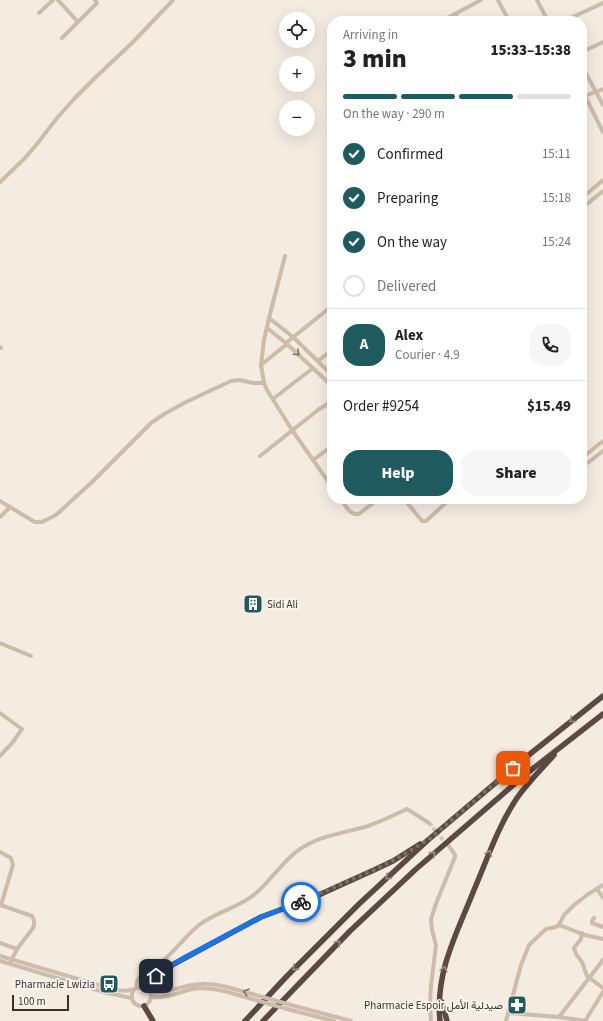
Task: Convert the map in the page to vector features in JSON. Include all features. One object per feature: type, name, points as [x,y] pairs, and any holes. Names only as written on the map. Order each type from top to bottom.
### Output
[{"type":"highway","points":[[245,1021],[287,976],[359,904],[428,840],[525,758],[603,696]]},
{"type":"highway","points":[[263,1021],[350,931],[415,870],[526,774],[603,714]]},
{"type":"highway","points":[[440,1021],[439,1001],[446,960],[454,936],[475,890],[497,834],[508,813],[523,790],[564,745]]},
{"type":"highway","points":[[145,987],[156,976],[172,965],[261,917],[312,898],[374,870],[428,840]]},
{"type":"highway","points":[[441,988],[443,1007],[447,1021]]},
{"type":"highway","points":[[144,1006],[153,1021]]},
{"type":"street","points":[[39,12],[53,0]]},
{"type":"street","points":[[58,0],[78,22]]},
{"type":"street","points":[[62,38],[97,3],[95,0]]},
{"type":"street","points":[[0,182],[25,158],[57,118],[74,100],[173,0]]},
{"type":"street","points":[[451,16],[481,0]]},
{"type":"street","points":[[498,0],[506,16]]},
{"type":"street","points":[[537,0],[545,16]]},
{"type":"street","points":[[575,16],[603,3]]},
{"type":"street","points":[[587,50],[603,42]]},
{"type":"street","points":[[587,76],[603,105]]},
{"type":"street","points":[[587,95],[603,89]]},
{"type":"street","points":[[587,100],[603,132]]},
{"type":"street","points":[[587,194],[603,180]]},
{"type":"street","points":[[587,204],[603,192]]},
{"type":"street","points":[[286,256],[264,340],[261,365],[264,383],[292,430],[327,480]]},
{"type":"street","points":[[261,365],[327,310]]},
{"type":"street","points":[[269,318],[293,337],[327,370]]},
{"type":"street","points":[[267,328],[327,381]]},
{"type":"street","points":[[318,361],[327,354]]},
{"type":"street","points":[[273,399],[313,368]]},
{"type":"street","points":[[0,500],[35,522],[48,520],[56,515],[92,482],[151,423],[166,413],[231,381],[240,380],[253,383],[264,383]]},
{"type":"street","points":[[260,456],[327,405]]},
{"type":"street","points":[[587,454],[603,441]]},
{"type":"street","points":[[313,460],[327,450]]},
{"type":"street","points":[[587,463],[603,451]]},
{"type":"street","points":[[344,504],[350,512],[356,514],[359,514],[372,504]]},
{"type":"street","points":[[408,504],[422,522],[424,522],[445,504]]},
{"type":"street","points":[[0,517],[10,507]]},
{"type":"street","points":[[1,645],[31,656]]},
{"type":"street","points":[[0,713],[22,729],[0,756]]},
{"type":"street","points":[[0,956],[111,989],[123,991],[136,988],[145,987],[150,992],[151,997],[150,1001],[144,1006],[137,1006],[132,998],[132,994],[136,988],[139,978],[162,962],[199,926],[217,914],[248,900],[304,846],[324,838],[382,821],[407,809],[430,824]]},
{"type":"street","points":[[431,1021],[431,986],[436,945],[431,919],[455,857],[455,854],[449,846]]},
{"type":"street","points":[[0,852],[11,858],[14,867],[0,905],[32,916],[35,925],[9,964]]},
{"type":"street","points":[[506,1021],[521,965],[529,945],[546,929],[559,925],[564,915],[574,905],[603,885]]},
{"type":"street","points":[[597,889],[603,898]]},
{"type":"street","points":[[594,918],[592,923],[603,927]]},
{"type":"street","points":[[559,925],[603,939]]},
{"type":"street","points":[[582,933],[581,939],[574,949],[581,960],[586,974],[603,988]]},
{"type":"street","points":[[0,943],[18,949]]},
{"type":"street","points":[[559,1018],[603,960]]},
{"type":"street","points":[[0,961],[107,993],[132,998]]},
{"type":"street","points":[[150,992],[166,992],[202,983],[211,984],[351,1021]]},
{"type":"street","points":[[151,997],[167,996],[192,989],[209,988],[334,1021]]},
{"type":"street","points":[[508,1013],[585,1021],[603,992]]},
{"type":"tunnel","points":[[429,823],[447,845]]},
{"type":"way so far","points":[[301,902],[374,870],[428,840],[513,768]]},
{"type":"place","name":"Sidi Ali","points":[[253,604]]},
{"type":"place","name":"Pharmacie Lwizia","points":[[109,984]]},
{"type":"place","name":"Pharmacie Espoir صيدلية الأمل","points":[[517,1005]]},
{"type":"route","points":[[156,976],[182,959],[261,917],[301,902]]}]
